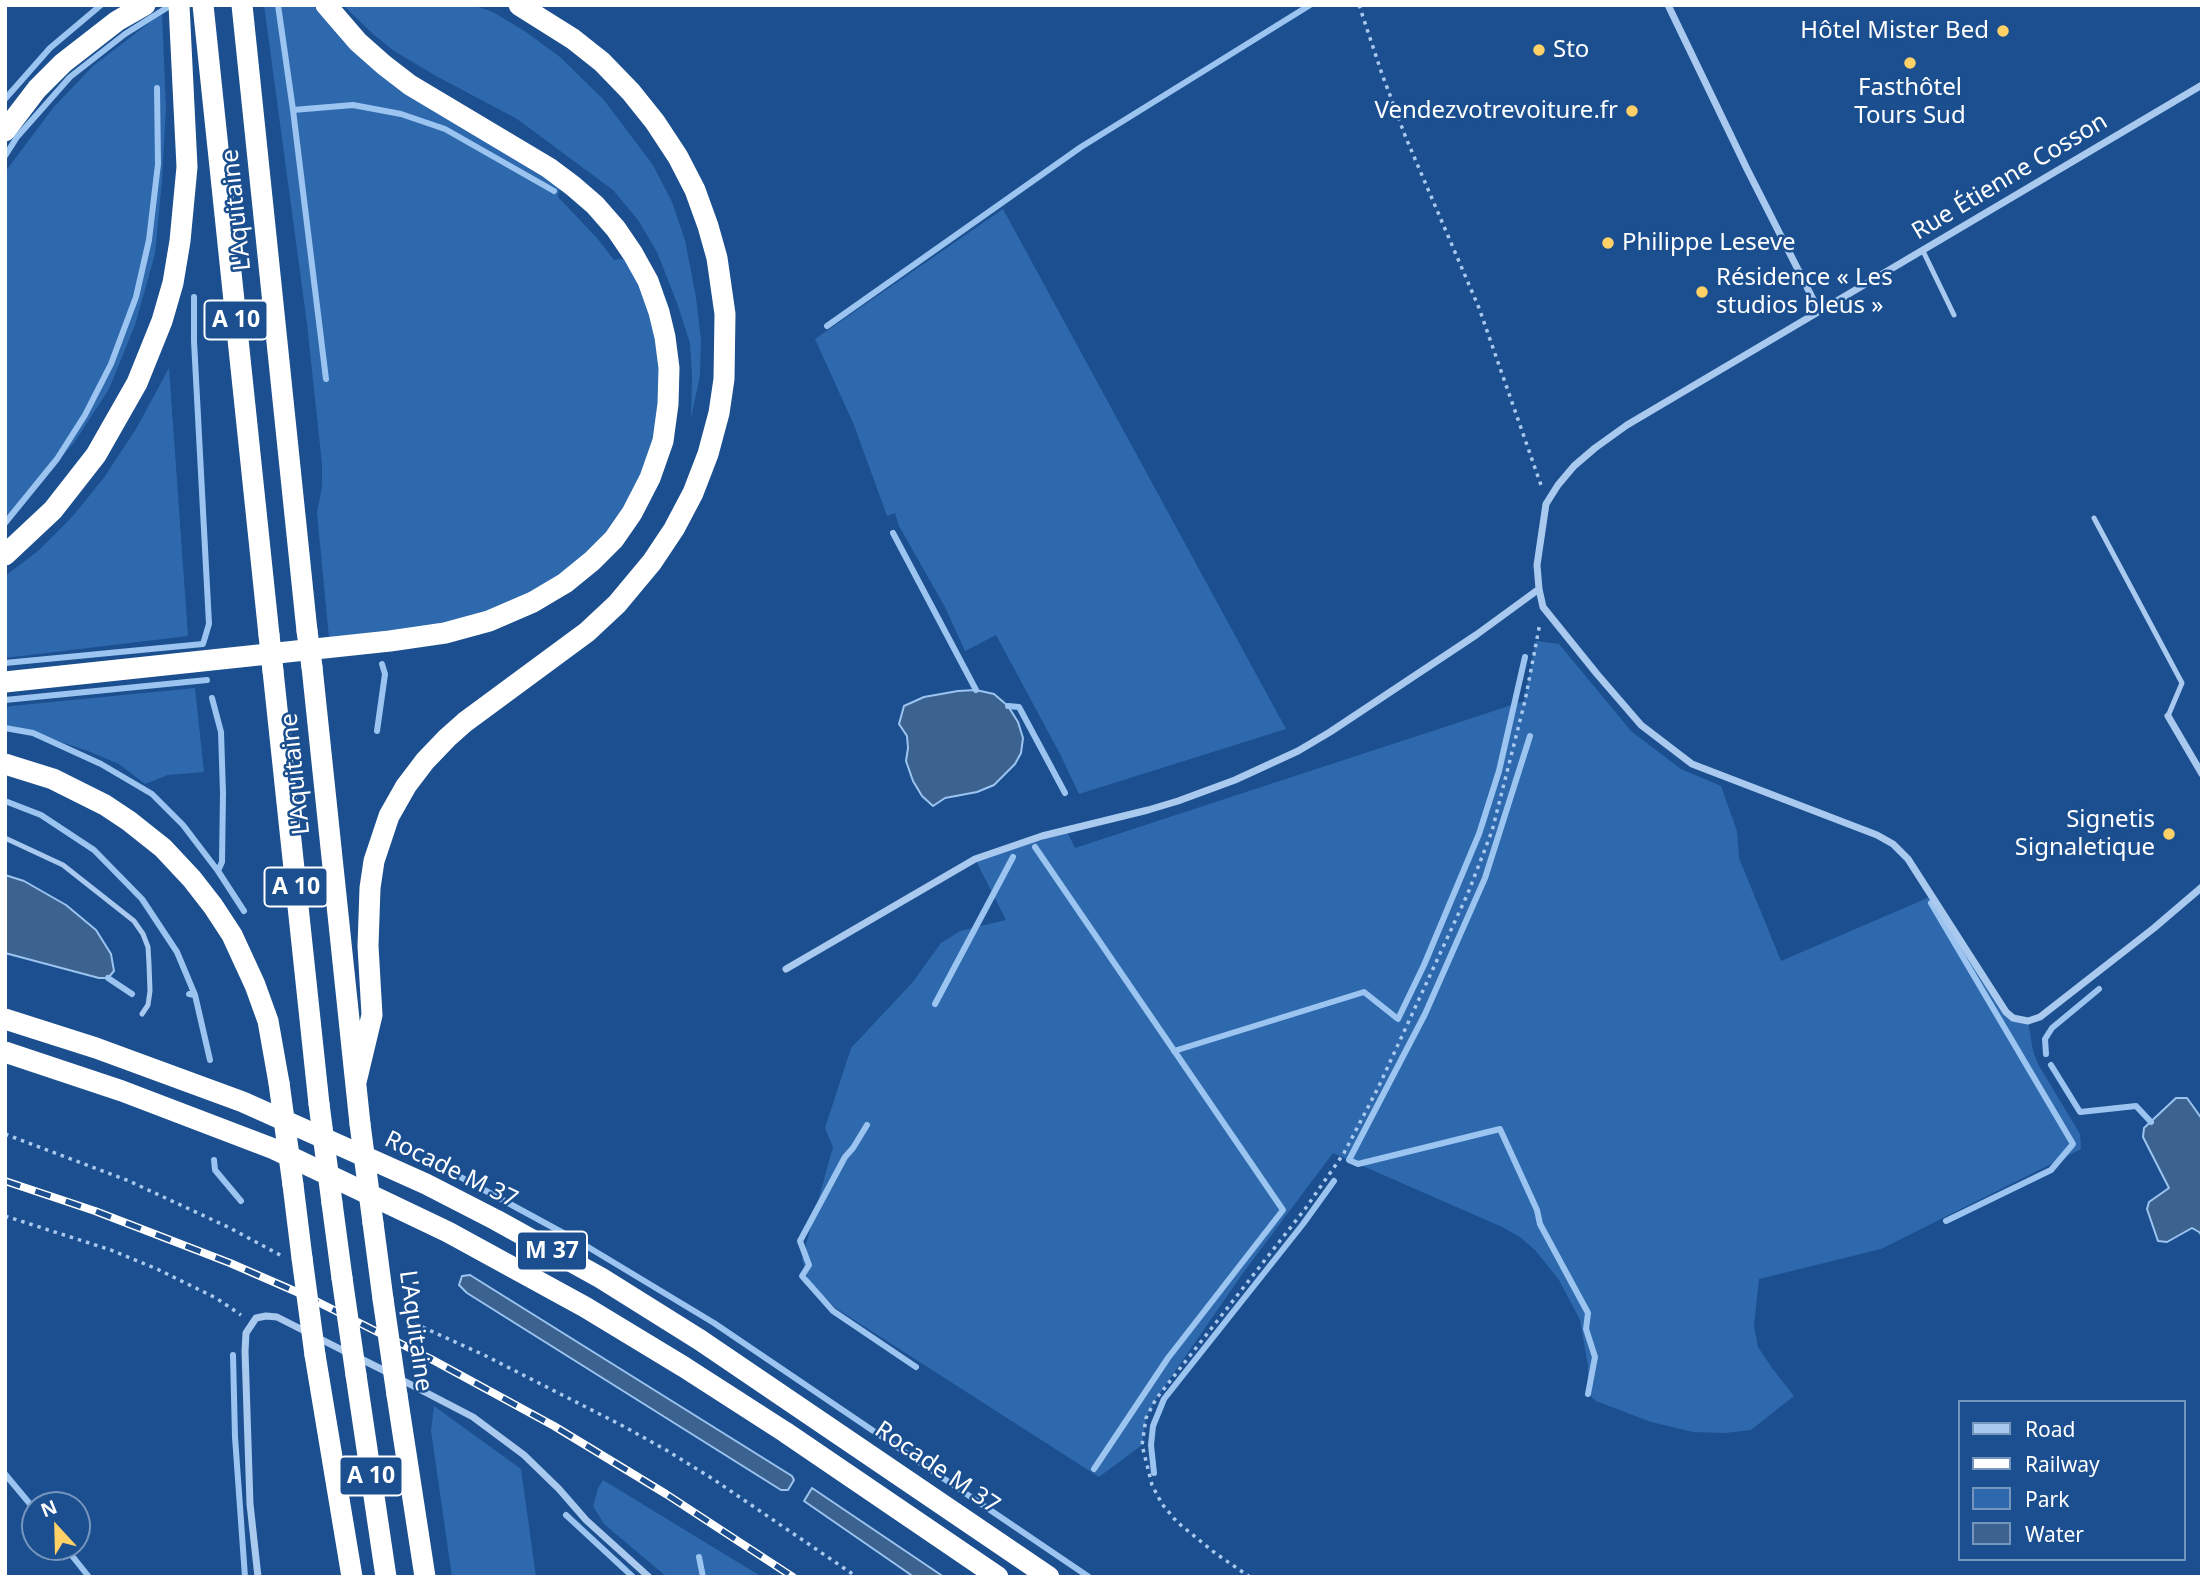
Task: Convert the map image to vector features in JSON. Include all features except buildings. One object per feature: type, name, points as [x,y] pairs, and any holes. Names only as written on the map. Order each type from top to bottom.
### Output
[{"type":"highway","points":[[5,131],[37,89],[63,63],[117,21],[145,5]]},
{"type":"highway","points":[[5,555],[53,510],[96,455],[137,383],[162,321],[173,283],[180,241],[187,167],[179,5]]},
{"type":"highway","name":"L'Aquitaine","points":[[203,5],[319,1104],[386,1577]]},
{"type":"highway","name":"L'Aquitaine","points":[[242,5],[360,1124],[425,1577]]},
{"type":"highway","points":[[5,682],[390,641],[445,633],[489,621],[533,602],[565,583],[592,561],[614,539],[632,513],[650,478],[663,441],[668,404],[669,368],[665,337],[648,281],[616,229],[595,205],[549,168],[410,85],[384,65],[358,42],[326,5]]},
{"type":"highway","points":[[356,1082],[372,1015],[368,924],[370,888],[374,861],[389,816],[412,778],[447,738],[475,714],[587,632],[617,604],[652,562],[693,493],[708,454],[720,401],[726,344],[722,285],[708,226],[695,190],[670,145],[631,92],[602,62],[573,39],[519,5]]},
{"type":"highway","points":[[5,764],[53,779],[106,805],[163,848],[192,879],[232,934],[255,985],[268,1021],[279,1083],[293,1185],[298,1260],[352,1577]]},
{"type":"highway","name":"Rocade M 37","points":[[5,1019],[96,1048],[243,1102],[426,1184],[496,1220],[601,1278],[711,1347],[1049,1577]]},
{"type":"highway","name":"M 37","points":[[5,1052],[122,1091],[274,1149],[449,1231],[585,1307],[684,1367],[785,1432],[998,1577]]},
{"type":"street","points":[[1668,5],[1819,312]]},
{"type":"street","name":"Rue Étienne Cosson","points":[[1546,504],[1558,485],[1595,448],[1627,425],[2202,85]]},
{"type":"street","points":[[1546,504],[1537,565],[1543,607],[1641,725],[1692,764],[1877,835],[1893,844],[1908,859],[2006,1012],[2013,1018],[2028,1021],[2040,1017],[2202,887]]},
{"type":"street","points":[[786,969],[975,859],[1042,835],[1178,801],[1235,780],[1298,751],[1465,643],[1539,589]]},
{"type":"street","points":[[2168,716],[2202,774]]},
{"type":"street","points":[[258,1577],[250,1504],[245,1351],[246,1332],[251,1323],[256,1318],[266,1316],[277,1317],[448,1402],[473,1418],[524,1454],[586,1520],[649,1577]]},
{"type":"lane","points":[[1923,251],[1954,315]]},
{"type":"lane","points":[[2094,518],[2182,683],[2168,716]]},
{"type":"lane","points":[[5,838],[63,865],[134,921],[148,947],[150,991],[148,1005],[142,1014]]},
{"type":"path","points":[[1359,5],[1406,138],[1479,308],[1546,504]]},
{"type":"path","points":[[1250,1577],[1177,1522],[1162,1504],[1153,1485],[1142,1445],[1146,1418],[1156,1399],[1306,1209],[1344,1153],[1378,1088],[1464,904],[1492,831],[1525,701],[1543,607]]},
{"type":"path","points":[[5,1134],[83,1162],[163,1196],[298,1260]]},
{"type":"path","points":[[5,1216],[111,1250],[157,1269],[216,1298],[251,1323]]},
{"type":"path","points":[[403,1318],[486,1356],[655,1444],[713,1479],[858,1577]]},
{"type":"green space","points":[[264,5],[313,5],[321,16],[560,185],[558,197],[614,260],[626,258],[639,281],[649,308],[661,372],[655,438],[646,465],[616,522],[565,573],[529,595],[476,617],[430,628],[329,638],[317,513],[322,486],[322,464],[307,324]]},
{"type":"green space","points":[[343,5],[472,5],[493,12],[560,57],[604,100],[653,165],[672,202],[685,240],[701,340],[700,376],[691,418],[690,343],[677,303],[657,252],[638,220],[613,190],[517,119],[394,51]]},
{"type":"green space","points":[[162,13],[166,108],[162,181],[155,254],[135,325],[109,389],[76,440],[32,493],[5,520],[5,172],[53,108],[93,66]]},
{"type":"green space","points":[[1003,209],[1286,729],[1079,794],[996,635],[965,651],[945,607],[899,526],[895,513],[887,516],[854,425],[815,339]]},
{"type":"green space","points":[[169,368],[188,636],[5,658],[5,576],[38,551],[72,517],[103,479],[136,429]]},
{"type":"green space","points":[[1536,641],[1559,644],[1631,731],[1681,769],[1721,786],[1737,831],[1739,858],[1781,961],[1932,896],[2006,1012],[2028,1021],[2038,1064],[2080,1134],[2081,1149],[1881,1249],[1759,1279],[1754,1326],[1758,1347],[1794,1396],[1751,1430],[1725,1433],[1693,1432],[1651,1422],[1596,1401],[1588,1394],[1588,1366],[1580,1320],[1559,1280],[1535,1250],[1502,1227],[1333,1153],[1243,1273],[1156,1399],[1146,1418],[1142,1445],[1099,1477],[837,1309],[810,1284],[802,1259],[833,1147],[825,1128],[851,1048],[912,983],[941,943],[960,931],[1006,920],[975,859],[1066,829],[1075,848],[1524,701]]},
{"type":"green space","points":[[195,688],[204,772],[168,775],[145,784],[119,764],[88,751],[33,733],[5,728],[5,708],[11,706]]},
{"type":"green space","points":[[434,1406],[521,1469],[536,1577],[452,1577],[431,1431]]},
{"type":"green space","points":[[603,1480],[762,1577],[667,1577],[604,1524],[593,1506]]},
{"type":"water","points":[[976,690],[994,694],[1008,706],[1018,722],[1023,738],[1021,753],[1015,764],[994,785],[977,792],[945,798],[933,806],[922,796],[913,781],[906,761],[907,736],[899,724],[904,706],[924,697]]},
{"type":"water","points":[[5,875],[24,881],[66,905],[96,930],[111,954],[114,971],[108,978],[99,978],[5,953]]},
{"type":"water","points":[[2176,1098],[2187,1098],[2202,1119],[2202,1236],[2192,1228],[2167,1242],[2158,1241],[2147,1209],[2149,1202],[2169,1188],[2143,1137],[2144,1128]]},
{"type":"water","points":[[470,1275],[792,1476],[794,1480],[788,1490],[781,1490],[467,1293],[459,1285],[462,1276]]},
{"type":"water","points":[[812,1488],[944,1577],[914,1577],[804,1501]]},
{"type":"waterway","points":[[5,99],[50,48],[101,5]]},
{"type":"waterway","points":[[278,5],[293,110]]},
{"type":"waterway","points":[[827,326],[1081,147],[1310,5]]},
{"type":"waterway","points":[[5,156],[17,137],[70,77],[125,34],[168,7]]},
{"type":"waterway","points":[[5,523],[57,459],[85,415],[111,364],[136,297],[149,240],[158,164],[157,88]]},
{"type":"waterway","points":[[326,379],[293,110],[353,105],[401,114],[445,129],[554,191]]},
{"type":"waterway","points":[[5,663],[203,644],[209,624],[194,297]]},
{"type":"waterway","points":[[893,533],[976,690]]},
{"type":"waterway","points":[[1174,1051],[1364,992],[1398,1019],[1424,965],[1479,834],[1499,771],[1525,657]]},
{"type":"waterway","points":[[377,731],[385,674],[382,664]]},
{"type":"waterway","points":[[5,700],[207,680]]},
{"type":"waterway","points":[[212,698],[221,732],[222,862],[218,871]]},
{"type":"waterway","points":[[1008,706],[1019,707],[1065,793]]},
{"type":"waterway","points":[[5,728],[33,733],[101,764],[152,794],[183,825],[244,911]]},
{"type":"waterway","points":[[1530,736],[1485,878],[1425,1014],[1349,1160],[1358,1164],[1500,1129],[1537,1210],[1540,1224],[1588,1313],[1586,1329],[1595,1357],[1588,1394]]},
{"type":"waterway","points":[[5,801],[41,815],[94,850],[142,899],[177,952],[195,995]]},
{"type":"waterway","points":[[1035,847],[1283,1210],[1168,1358],[1094,1469]]},
{"type":"waterway","points":[[935,1004],[1013,857]]},
{"type":"waterway","points":[[1931,903],[2073,1144],[2051,1170],[1946,1221]]},
{"type":"waterway","points":[[108,978],[132,994]]},
{"type":"waterway","points":[[2046,1054],[2045,1039],[2052,1028],[2099,989]]},
{"type":"waterway","points":[[189,994],[195,995],[210,1060]]},
{"type":"waterway","points":[[2051,1065],[2080,1112],[2136,1106],[2151,1122]]},
{"type":"waterway","points":[[867,1125],[845,1157],[800,1241],[809,1265],[802,1276],[833,1311],[916,1367]]},
{"type":"waterway","points":[[214,1160],[215,1170],[241,1201]]},
{"type":"waterway","points":[[453,1173],[578,1241],[714,1323],[1089,1577]]},
{"type":"waterway","points":[[1154,1473],[1151,1445],[1153,1426],[1164,1399],[1334,1181]]},
{"type":"waterway","points":[[233,1355],[235,1437],[245,1577]]},
{"type":"waterway","points":[[5,1474],[21,1493]]},
{"type":"waterway","points":[[566,1515],[633,1577]]},
{"type":"waterway","points":[[699,1557],[703,1577]]},
{"type":"waterway","points":[[76,1561],[89,1577]]},
{"type":"railway","points":[[5,1181],[95,1211],[230,1263],[306,1296],[431,1359],[554,1426],[666,1494],[793,1577]]},
{"type":"place","name":"Hôtel Mister Bed","points":[[2003,31]]},
{"type":"place","name":"Sto","points":[[1539,50]]},
{"type":"place","name":"Fasthôtel Tours Sud","points":[[1910,63]]},
{"type":"place","name":"Vendezvotrevoiture.fr","points":[[1632,111]]},
{"type":"place","name":"Philippe Leseve","points":[[1608,243]]},
{"type":"place","name":"Résidence « Les studios bleus »","points":[[1702,292]]},
{"type":"place","name":"Signetis Signaletique","points":[[2169,834]]}]
